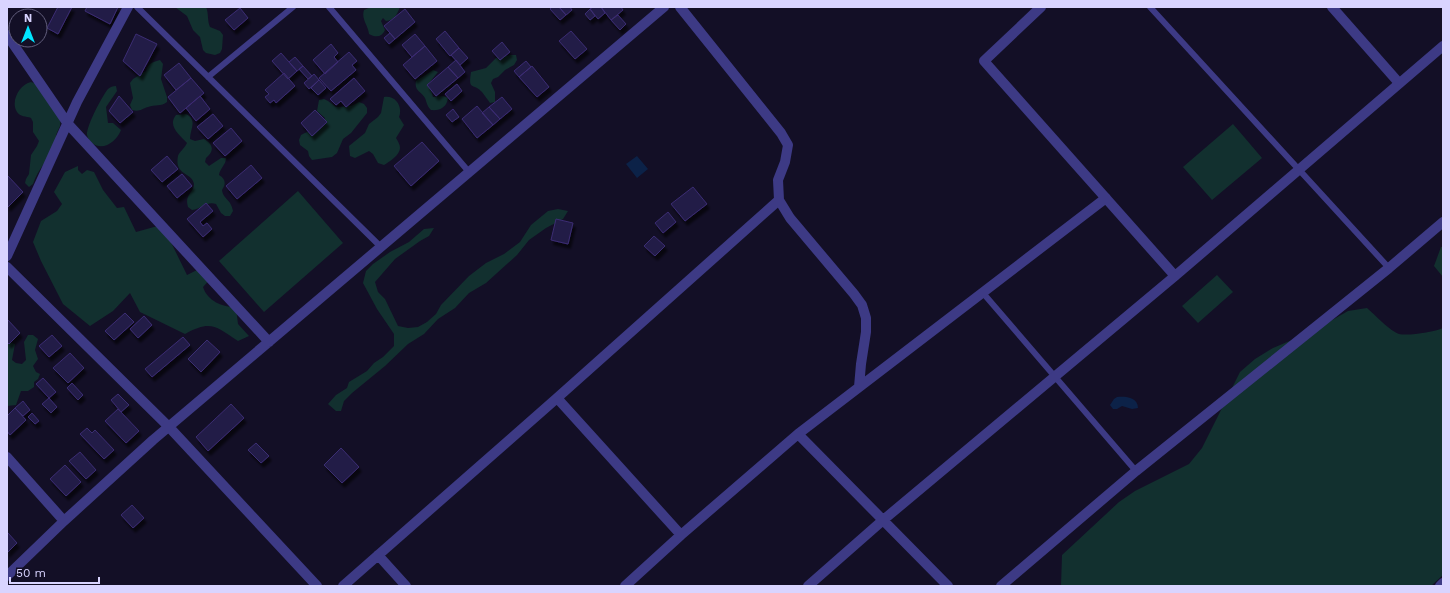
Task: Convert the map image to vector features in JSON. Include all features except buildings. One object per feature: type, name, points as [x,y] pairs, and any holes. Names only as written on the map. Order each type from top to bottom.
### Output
[{"type":"street","points":[[7,256],[78,102],[128,7]]},
{"type":"street","points":[[7,576],[64,521],[169,427],[664,7]]},
{"type":"street","points":[[680,7],[781,133],[788,145],[785,162],[778,180],[779,200],[790,218],[854,294],[862,305],[866,318],[866,332],[859,387]]},
{"type":"street","points":[[1041,7],[984,61],[1175,276]]},
{"type":"street","points":[[1332,7],[1399,83]]},
{"type":"street","points":[[7,36],[68,124],[269,342]]},
{"type":"street","points":[[808,586],[882,521],[1175,276],[1443,46]]},
{"type":"street","points":[[625,586],[680,535],[798,434],[1106,198]]},
{"type":"street","points":[[343,586],[779,200]]},
{"type":"street","points":[[1001,586],[1136,471],[1389,268],[1443,222]]},
{"type":"street","points":[[7,267],[169,427],[317,586]]},
{"type":"street","points":[[557,398],[680,535]]},
{"type":"street","points":[[798,434],[882,521],[948,586]]},
{"type":"street","points":[[7,457],[64,521]]},
{"type":"street","points":[[378,555],[406,586]]},
{"type":"street","points":[[1440,586],[1443,583]]},
{"type":"lane","points":[[137,7],[380,247]]},
{"type":"lane","points":[[208,77],[293,7]]},
{"type":"lane","points":[[329,7],[469,172]]},
{"type":"lane","points":[[1150,7],[1389,268]]},
{"type":"lane","points":[[982,293],[1136,471]]},
{"type":"green space","points":[[175,7],[206,7],[210,27],[220,31],[223,35],[222,49],[220,53],[215,55],[206,53],[203,50],[200,37],[193,30],[187,16]]},
{"type":"green space","points":[[371,7],[400,7],[394,18],[386,21],[383,18],[381,21],[385,30],[378,36],[369,34],[364,19],[364,10]]},
{"type":"green space","points":[[516,55],[517,60],[514,65],[493,79],[491,83],[495,92],[495,102],[490,103],[479,89],[472,86],[470,82],[471,72],[486,68],[496,58]]},
{"type":"green space","points":[[160,60],[163,64],[161,79],[167,97],[167,102],[135,111],[132,110],[130,105],[133,98],[130,83],[133,79],[146,71],[151,63]]},
{"type":"green space","points":[[433,70],[438,72],[429,83],[433,97],[443,96],[448,98],[445,106],[440,109],[431,110],[425,98],[417,89],[416,81]]},
{"type":"green space","points":[[31,82],[39,85],[61,116],[60,126],[56,135],[59,144],[41,168],[33,184],[29,187],[25,183],[29,174],[31,155],[39,141],[33,132],[33,122],[31,118],[18,114],[15,108],[15,98],[23,86]]},
{"type":"green space","points":[[116,86],[117,91],[106,107],[108,123],[113,123],[121,130],[116,138],[109,144],[105,146],[96,145],[90,141],[87,136],[89,125],[105,93],[108,89]]},
{"type":"green space","points":[[384,97],[392,98],[398,102],[400,109],[399,117],[404,125],[396,138],[399,143],[400,151],[394,158],[384,165],[378,163],[373,154],[369,151],[355,158],[350,156],[349,146],[365,133],[369,124],[381,113]]},
{"type":"green space","points":[[324,99],[336,107],[351,106],[359,102],[364,104],[367,108],[367,113],[351,133],[343,139],[337,153],[332,157],[312,160],[308,151],[300,145],[299,140],[301,135],[318,127],[323,122],[325,118],[317,111],[319,100]]},
{"type":"green space","points":[[186,114],[190,116],[193,122],[190,139],[195,141],[204,139],[211,145],[211,153],[206,158],[205,162],[209,166],[221,158],[226,158],[219,175],[225,182],[222,190],[223,193],[232,207],[233,211],[230,216],[225,216],[221,213],[216,204],[213,203],[192,210],[188,207],[187,199],[194,187],[194,184],[193,180],[181,170],[177,162],[179,154],[187,143],[178,134],[173,123],[176,115]]},
{"type":"green space","points":[[1233,124],[1262,158],[1212,200],[1183,167]]},
{"type":"green space","points":[[78,166],[78,170],[82,174],[87,170],[94,172],[103,190],[117,208],[124,207],[136,232],[163,226],[187,275],[197,270],[214,275],[203,287],[205,292],[212,300],[226,306],[236,308],[238,324],[249,336],[238,341],[218,329],[207,326],[185,334],[140,312],[130,293],[113,311],[90,326],[63,304],[33,242],[41,221],[57,211],[62,204],[54,192],[65,172]]},
{"type":"green space","points":[[298,191],[343,243],[264,312],[219,261]]},
{"type":"green space","points":[[558,209],[568,211],[563,219],[546,228],[529,240],[517,255],[486,283],[469,293],[455,308],[438,319],[424,334],[408,344],[344,401],[341,411],[336,411],[328,404],[336,395],[347,388],[349,382],[367,371],[394,346],[394,334],[377,309],[363,283],[366,271],[373,264],[390,252],[409,242],[424,229],[434,228],[429,236],[395,259],[375,282],[378,292],[385,299],[398,326],[408,328],[418,327],[427,322],[436,314],[441,305],[469,276],[486,263],[504,254],[520,242],[531,225],[548,211]]},
{"type":"green space","points":[[1441,247],[1443,247],[1443,277],[1434,266]]},
{"type":"green space","points":[[1217,275],[1233,292],[1198,323],[1182,306]]},
{"type":"green space","points":[[1367,308],[1387,326],[1399,334],[1421,333],[1443,328],[1443,575],[1431,586],[1061,586],[1062,555],[1119,502],[1135,491],[1189,464],[1202,448],[1240,372],[1255,359],[1273,348],[1313,331],[1348,311]]},
{"type":"green space","points":[[28,335],[33,335],[38,339],[35,350],[38,359],[33,366],[36,372],[40,374],[38,379],[34,382],[34,387],[28,391],[21,391],[16,405],[7,406],[8,342],[15,344],[12,360],[16,363],[22,364],[26,360],[24,342]]},
{"type":"water","points":[[637,156],[648,169],[637,178],[626,164]]},
{"type":"water","points":[[1117,397],[1127,397],[1133,399],[1138,408],[1132,409],[1122,406],[1117,409],[1113,409],[1110,405]]}]
